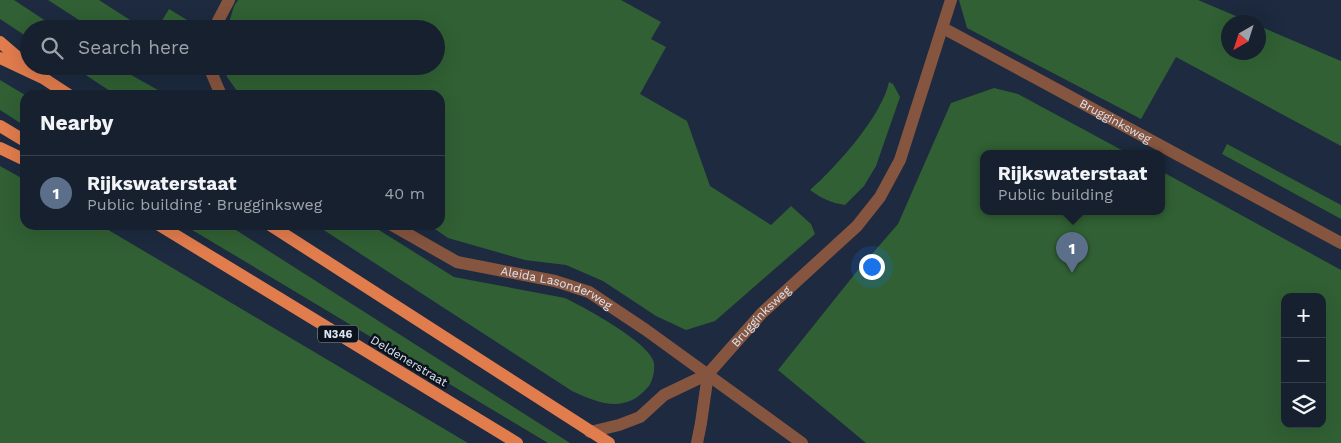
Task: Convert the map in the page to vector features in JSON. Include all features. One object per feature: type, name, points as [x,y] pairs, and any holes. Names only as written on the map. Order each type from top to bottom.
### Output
[{"type":"main road","points":[[0,42],[20,59]]},
{"type":"main road","points":[[0,58],[20,68]]},
{"type":"main road","points":[[36,75],[42,78]]},
{"type":"main road","points":[[38,75],[60,90]]},
{"type":"main road","points":[[0,126],[20,138]]},
{"type":"main road","points":[[0,148],[20,158]]},
{"type":"main road","name":"Deldenerstraat","points":[[167,230],[517,443]]},
{"type":"main road","points":[[278,230],[609,443]]},
{"type":"street","points":[[219,20],[229,0]]},
{"type":"street","name":"Brugginksweg","points":[[590,432],[619,425],[640,417],[664,395],[708,374],[762,313],[857,226],[880,196],[900,160],[951,0]]},
{"type":"street","name":"Brugginksweg","points":[[943,28],[1341,243]]},
{"type":"street","points":[[212,75],[219,90]]},
{"type":"street","name":"Aleida Lasonderweg","points":[[401,230],[457,262],[555,281],[589,292],[708,374]]},
{"type":"street","points":[[696,443],[701,424],[708,374],[802,443]]},
{"type":"green space","points":[[0,0],[14,0],[44,20],[20,20],[20,32],[0,19]]},
{"type":"green space","points":[[48,0],[99,0],[130,20],[79,20]]},
{"type":"green space","points":[[238,0],[621,0],[661,22],[651,39],[666,47],[640,94],[687,121],[710,186],[771,225],[791,206],[811,224],[815,234],[715,321],[686,330],[656,316],[603,281],[566,265],[525,260],[448,238],[436,230],[445,230],[445,90],[236,90],[227,75],[445,75],[445,20],[230,20]]},
{"type":"green space","points":[[959,0],[1198,0],[1233,15],[1221,15],[1221,60],[1266,60],[1266,29],[1341,61],[1341,146],[1176,57],[1141,119],[967,28]]},
{"type":"green space","points":[[169,9],[187,20],[162,20]]},
{"type":"green space","points":[[86,75],[131,75],[158,90],[108,90]]},
{"type":"green space","points":[[0,80],[20,92],[20,123],[0,110]]},
{"type":"green space","points":[[889,82],[893,84],[900,97],[876,166],[864,186],[845,205],[826,200],[810,190],[845,155],[868,125],[885,95]]},
{"type":"green space","points":[[994,88],[1018,94],[1122,150],[980,150],[980,215],[1165,215],[1165,173],[1341,270],[1341,443],[866,443],[778,370],[858,270],[898,224],[951,103]]},
{"type":"green space","points":[[1227,144],[1341,205],[1341,219],[1222,154]]},
{"type":"green space","points":[[0,166],[20,177],[20,230],[108,230],[468,443],[0,443]]},
{"type":"green space","points":[[192,230],[236,230],[570,443],[548,443]]},
{"type":"green space","points":[[324,230],[379,230],[454,277],[565,298],[627,334],[648,352],[653,360],[654,373],[649,386],[640,395],[631,400],[622,403],[603,403],[572,391]]},
{"type":"place","name":"Rijkswaterstaat","points":[[1072,273]]}]
